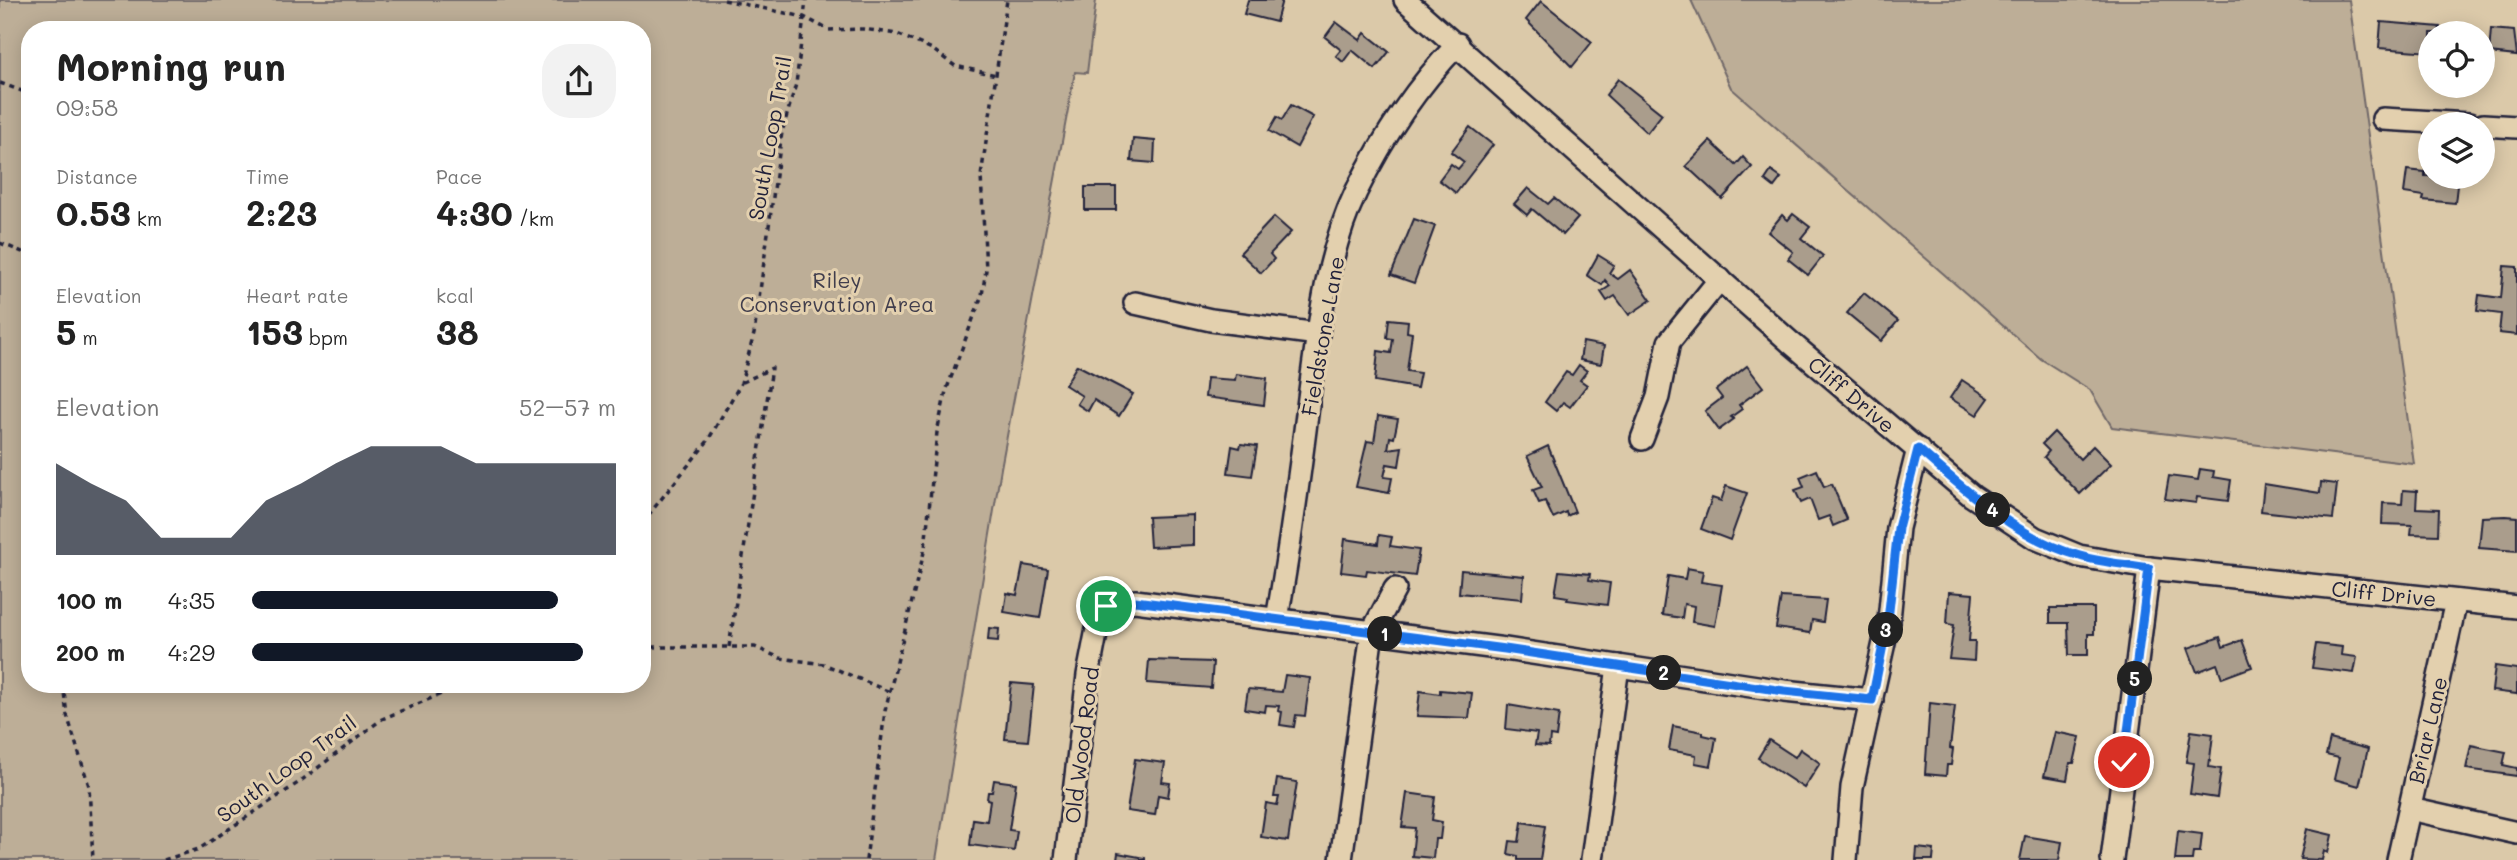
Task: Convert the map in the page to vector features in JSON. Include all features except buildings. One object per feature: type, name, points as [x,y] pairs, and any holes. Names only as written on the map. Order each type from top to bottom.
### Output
[{"type":"street","name":"Cliff Drive","points":[[1405,0],[1458,44],[1790,342],[1972,496],[2035,538],[2079,556],[2149,568],[2517,607]]},
{"type":"street","name":"Fieldstone Lane","points":[[1277,619],[1290,550],[1318,334],[1338,246],[1355,194],[1393,127],[1438,64],[1458,44]]},
{"type":"street","points":[[2383,119],[2418,121]]},
{"type":"street","points":[[2495,126],[2517,127]]},
{"type":"street","points":[[1642,439],[1658,397],[1669,342],[1720,279]]},
{"type":"street","points":[[1135,303],[1211,320],[1318,334]]},
{"type":"street","points":[[1846,860],[1852,787],[1888,620],[1898,528],[1918,449]]},
{"type":"street","points":[[2112,860],[2149,568]]},
{"type":"street","points":[[1341,860],[1372,632],[1395,589]]},
{"type":"street","name":"Old Wood Road","points":[[1066,860],[1088,675],[1097,629],[1106,606],[1135,601],[1784,691],[1872,700]]},
{"type":"street","name":"Briar Lane","points":[[2398,860],[2456,601]]},
{"type":"street","points":[[1592,860],[1618,666]]},
{"type":"street","points":[[2410,809],[2517,833]]},
{"type":"path","points":[[723,0],[804,17],[829,30],[863,29],[897,34],[932,49],[955,66],[996,75]]},
{"type":"path","name":"South Loop Trail","points":[[651,512],[707,442],[741,383],[754,334],[782,132],[796,84],[806,0]]},
{"type":"path","points":[[866,860],[890,692],[925,548],[937,432],[946,391],[982,295],[986,270],[981,176],[1007,0]]},
{"type":"path","points":[[0,83],[21,91]]},
{"type":"path","points":[[0,243],[21,251]]},
{"type":"path","points":[[729,647],[772,368],[741,383]]},
{"type":"path","points":[[651,647],[755,647],[780,658],[824,664],[890,692]]},
{"type":"path","points":[[64,693],[67,715],[89,786],[93,860]]},
{"type":"path","name":"South Loop Trail","points":[[164,860],[199,849],[298,783],[382,719],[444,693]]},
{"type":"green space","name":"Riley Conservation Area","points":[[0,0],[1096,0],[1087,73],[1075,72],[1001,468],[936,860],[0,860]]},
{"type":"green space","points":[[1691,0],[2349,0],[2414,464],[2112,427],[2090,390],[2041,359],[1731,88]]},
{"type":"route","points":[[1106,606],[1135,601],[1290,620],[1784,691],[1872,700],[1888,620],[1898,528],[1918,449],[1972,496],[2035,538],[2079,556],[2149,568],[2124,762]]}]
